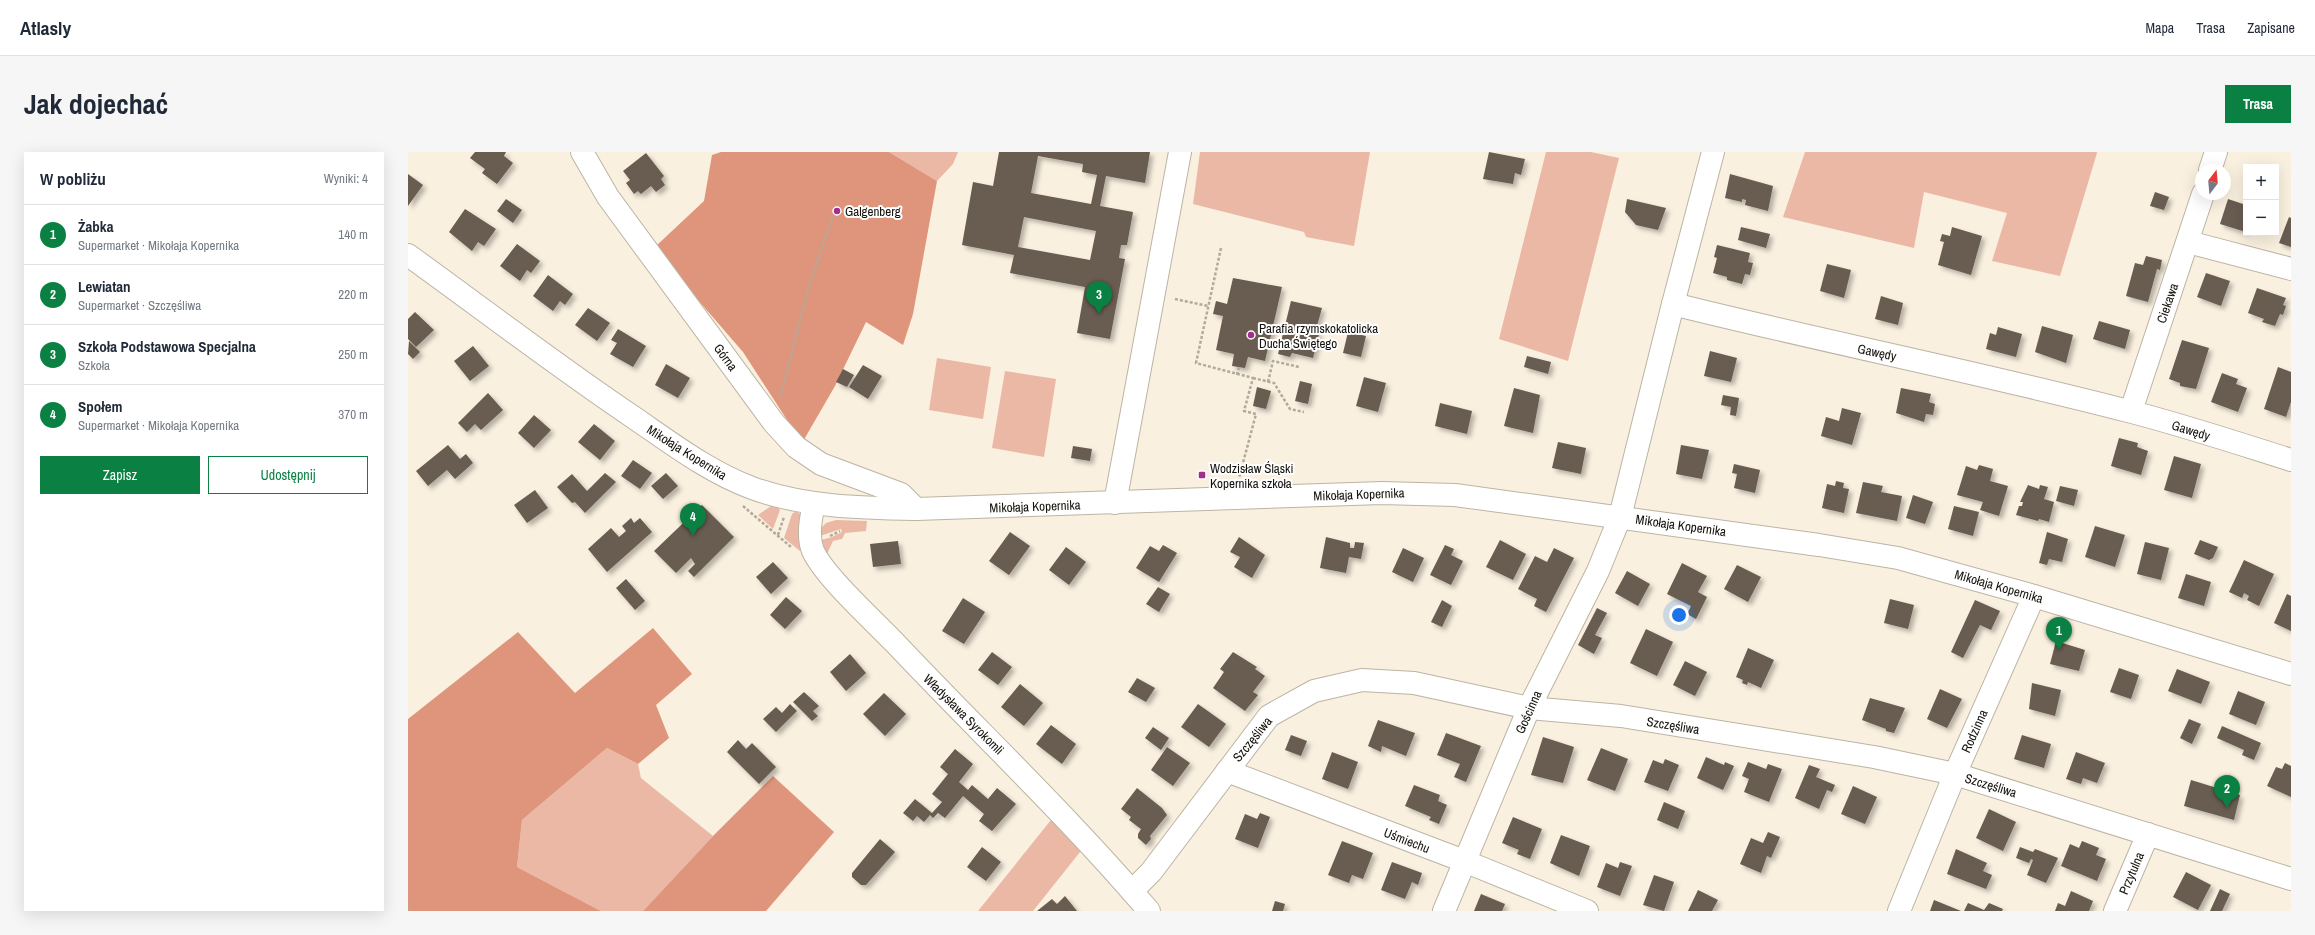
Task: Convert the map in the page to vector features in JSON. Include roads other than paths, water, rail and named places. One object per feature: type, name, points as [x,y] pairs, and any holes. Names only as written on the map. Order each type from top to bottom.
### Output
[{"type":"street","name":"Górna","points":[[582,152],[608,197],[774,423],[796,447],[821,464],[901,494],[916,509]]},
{"type":"street","points":[[1115,503],[1180,152]]},
{"type":"street","points":[[1620,517],[1673,304],[1713,152]]},
{"type":"street","points":[[2212,164],[2216,152]]},
{"type":"street","name":"Ciekawa","points":[[2131,411],[2201,200]]},
{"type":"street","points":[[2188,242],[2291,269]]},
{"type":"street","name":"Mikołaja Kopernika","points":[[408,255],[585,384],[700,462],[727,478],[785,498],[857,508],[916,509],[1418,492],[1455,495],[1620,517],[1898,558],[2034,596],[2291,674]]},
{"type":"street","name":"Gawędy","points":[[1673,304],[2131,411],[2291,460]]},
{"type":"street","name":"Władysława Syrokomli","points":[[814,503],[810,537],[813,551],[830,575],[940,691],[1059,810],[1132,890],[1149,911]]},
{"type":"street","name":"Gościnna","points":[[1444,911],[1529,708],[1598,571],[1620,517]]},
{"type":"street","name":"Rodzinna","points":[[1899,911],[1955,774],[2034,596]]},
{"type":"street","name":"Szczęśliwa","points":[[1132,890],[1151,872],[1269,716],[1314,691],[1362,680],[1414,683],[1529,708],[1621,716],[1874,757],[1955,774],[2291,879]]},
{"type":"street","name":"Uśmiechu","points":[[1227,770],[1464,861],[1586,911]]},
{"type":"street","name":"Przytulna","points":[[2115,911],[2148,834]]},
{"type":"place","name":"Galgenberg","points":[[837,211]]},
{"type":"place","name":"Szkoła Podstawowa Specjalna","points":[[1099,314]]},
{"type":"place","name":"Parafia rzymskokatolicka Ducha Świętego","points":[[1251,335]]},
{"type":"place","name":"Wodzisław Śląski Kopernika szkoła","points":[[1202,475]]},
{"type":"place","name":"Społem","points":[[693,536]]},
{"type":"place","name":"Żabka","points":[[2059,650]]},
{"type":"place","name":"Lewiatan","points":[[2227,808]]}]
